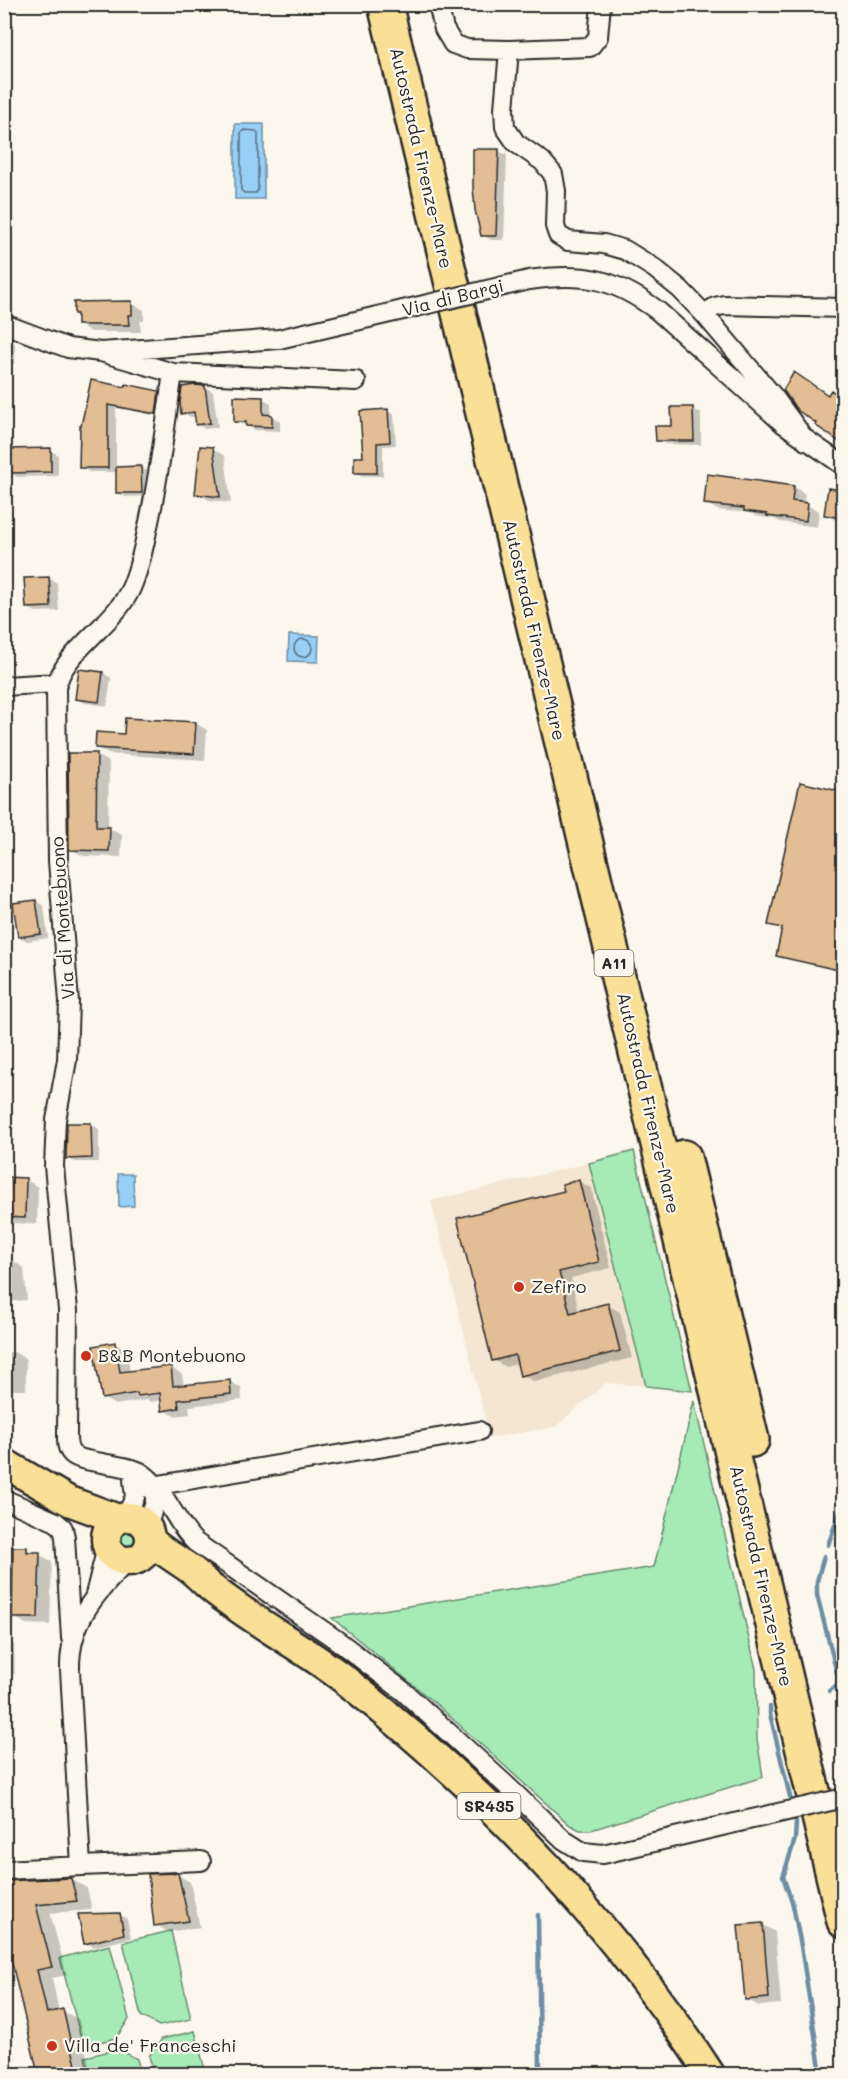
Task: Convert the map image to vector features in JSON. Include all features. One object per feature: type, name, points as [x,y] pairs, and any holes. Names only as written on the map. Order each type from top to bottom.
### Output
[{"type":"highway","name":"Autostrada Firenze-Mare","points":[[385,4],[843,1921]]},
{"type":"highway","name":"Autostrada Firenze-Mare","points":[[407,4],[843,1824]]},
{"type":"main road","points":[[4,1463],[130,1536]]},
{"type":"main road","name":"SR435","points":[[130,1536],[192,1571],[215,1591],[347,1682],[432,1753],[480,1797],[560,1880],[602,1928],[661,2004],[710,2074]]},
{"type":"street","points":[[438,4],[444,29],[453,44],[467,49],[509,50],[590,47],[598,37],[601,4]]},
{"type":"street","points":[[509,50],[504,116],[506,127],[516,143],[542,161],[553,174],[556,191],[555,226],[558,235],[568,241],[615,246],[654,268],[680,289],[704,314],[774,398],[806,441]]},
{"type":"street","name":"Via di Bargi","points":[[4,324],[68,348],[101,352],[279,339],[529,280],[580,276],[605,281],[636,295],[658,311],[748,394],[806,441],[843,466]]},
{"type":"street","points":[[704,314],[715,307],[724,305],[843,308]]},
{"type":"street","points":[[101,352],[173,374],[356,381]]},
{"type":"street","points":[[4,686],[57,683],[65,665],[124,602],[140,561],[151,516],[173,374]]},
{"type":"street","name":"Via di Montebuono","points":[[57,683],[58,861],[69,1002],[67,1060],[56,1120],[54,1166],[68,1310],[67,1444],[69,1450],[78,1458],[127,1467],[145,1476],[155,1486]]},
{"type":"street","points":[[135,1490],[479,1431]]},
{"type":"street","points":[[127,1467],[135,1490],[130,1536]]},
{"type":"street","points":[[155,1486],[186,1533],[199,1546],[329,1635],[403,1691],[506,1785],[549,1828],[572,1846],[583,1851],[603,1854],[843,1798]]},
{"type":"street","points":[[71,1642],[94,1596],[130,1536],[155,1502],[155,1486]]},
{"type":"street","points":[[4,1499],[56,1522],[63,1528],[65,1537],[81,1866]]},
{"type":"street","points":[[130,1536],[175,1517]]},
{"type":"street","points":[[4,1870],[201,1861]]},
{"type":"shaded area","points":[[589,1163],[646,1386],[606,1383],[555,1427],[490,1438],[431,1201]]},
{"type":"green space","points":[[634,1151],[692,1391],[646,1386],[589,1163]]},
{"type":"green space","points":[[694,1401],[756,1669],[757,1739],[763,1777],[591,1830],[580,1830],[570,1825],[435,1703],[332,1618],[654,1567]]},
{"type":"green space","points":[[127,1524],[133,1525],[141,1533],[141,1545],[133,1553],[127,1554],[121,1553],[113,1545],[112,1539],[113,1533],[121,1525]]},
{"type":"green space","points":[[171,1931],[191,2019],[159,2026],[141,2016],[123,1942]]},
{"type":"green space","points":[[110,1945],[129,2019],[116,2038],[83,2046],[60,1958]]},
{"type":"green space","points":[[195,2031],[206,2074],[154,2074],[149,2056],[162,2039]]},
{"type":"green space","points":[[118,2049],[137,2059],[141,2074],[89,2074],[85,2057]]},
{"type":"water","points":[[235,124],[264,124],[264,199],[235,199]]},
{"type":"water","points":[[289,635],[319,636],[318,662],[288,661]]},
{"type":"water","points":[[118,1174],[133,1174],[134,1206],[119,1207]]},
{"type":"building","points":[[473,149],[499,149],[496,236],[481,236],[475,210]]},
{"type":"building","points":[[132,301],[132,315],[128,315],[129,325],[77,325],[74,302]]},
{"type":"building","points":[[794,372],[828,395],[831,390],[843,399],[843,444],[797,410],[783,390]]},
{"type":"building","points":[[91,380],[159,391],[156,414],[108,405],[108,468],[79,468],[80,426]]},
{"type":"building","points":[[205,386],[210,423],[196,425],[194,412],[181,414],[182,387]]},
{"type":"building","points":[[234,396],[263,397],[263,414],[272,415],[272,427],[246,426],[246,422],[234,422]]},
{"type":"building","points":[[671,407],[693,407],[694,441],[656,441],[655,426],[672,426]]},
{"type":"building","points":[[388,409],[390,442],[377,443],[377,473],[354,473],[354,457],[363,457],[360,411]]},
{"type":"building","points":[[200,446],[213,447],[220,497],[195,494]]},
{"type":"building","points":[[51,448],[51,472],[8,473],[8,449]]},
{"type":"building","points":[[141,466],[142,493],[116,493],[116,467]]},
{"type":"building","points":[[707,474],[794,486],[792,501],[808,503],[806,521],[767,516],[767,514],[744,511],[744,508],[704,504]]},
{"type":"building","points":[[828,488],[843,490],[843,518],[824,515]]},
{"type":"building","points":[[49,577],[51,607],[26,608],[24,578]]},
{"type":"building","points":[[79,669],[103,672],[99,702],[75,699]]},
{"type":"building","points":[[125,718],[196,722],[194,754],[95,748],[96,732],[124,734]]},
{"type":"building","points":[[68,753],[97,753],[96,827],[110,827],[109,851],[69,850]]},
{"type":"building","points":[[800,782],[843,792],[843,971],[776,956],[782,928],[768,925]]},
{"type":"building","points":[[36,900],[41,934],[18,937],[13,903]]},
{"type":"building","points":[[67,1123],[91,1123],[92,1158],[66,1159]]},
{"type":"building","points":[[4,1177],[26,1178],[25,1218],[4,1217]]},
{"type":"building","name":"Zefiro","points":[[579,1180],[599,1262],[559,1272],[570,1313],[608,1303],[620,1351],[520,1376],[515,1355],[492,1361],[457,1218],[564,1191],[562,1184]]},
{"type":"building","points":[[115,1342],[120,1372],[171,1366],[173,1386],[230,1380],[231,1394],[178,1400],[179,1408],[162,1411],[160,1393],[138,1396],[137,1393],[102,1399],[93,1346]]},
{"type":"building","points":[[13,1547],[27,1547],[27,1552],[40,1552],[38,1618],[12,1618]]},
{"type":"building","points":[[178,1873],[189,1921],[154,1926],[148,1874]]},
{"type":"building","points":[[71,1878],[77,1901],[36,1905],[52,1967],[37,1970],[47,2013],[63,2009],[78,2074],[38,2074],[4,1929],[4,1881]]},
{"type":"building","points":[[120,1913],[124,1934],[84,1944],[78,1914]]},
{"type":"building","points":[[763,1923],[769,1998],[745,2000],[738,1925]]},
{"type":"waterway","points":[[828,1545],[844,1500]]},
{"type":"waterway","points":[[824,1556],[817,1581],[817,1595],[838,1677],[837,1685],[829,1691]]},
{"type":"waterway","points":[[770,1707],[792,1805]]},
{"type":"waterway","points":[[794,1813],[795,1839],[783,1877],[793,1905],[801,1946],[821,2074]]},
{"type":"waterway","points":[[538,1915],[540,2074]]},
{"type":"place","name":"Zefiro","points":[[519,1287]]},
{"type":"place","name":"B&B Montebuono","points":[[86,1356]]},
{"type":"place","name":"Villa de' Franceschi","points":[[52,2046]]}]
